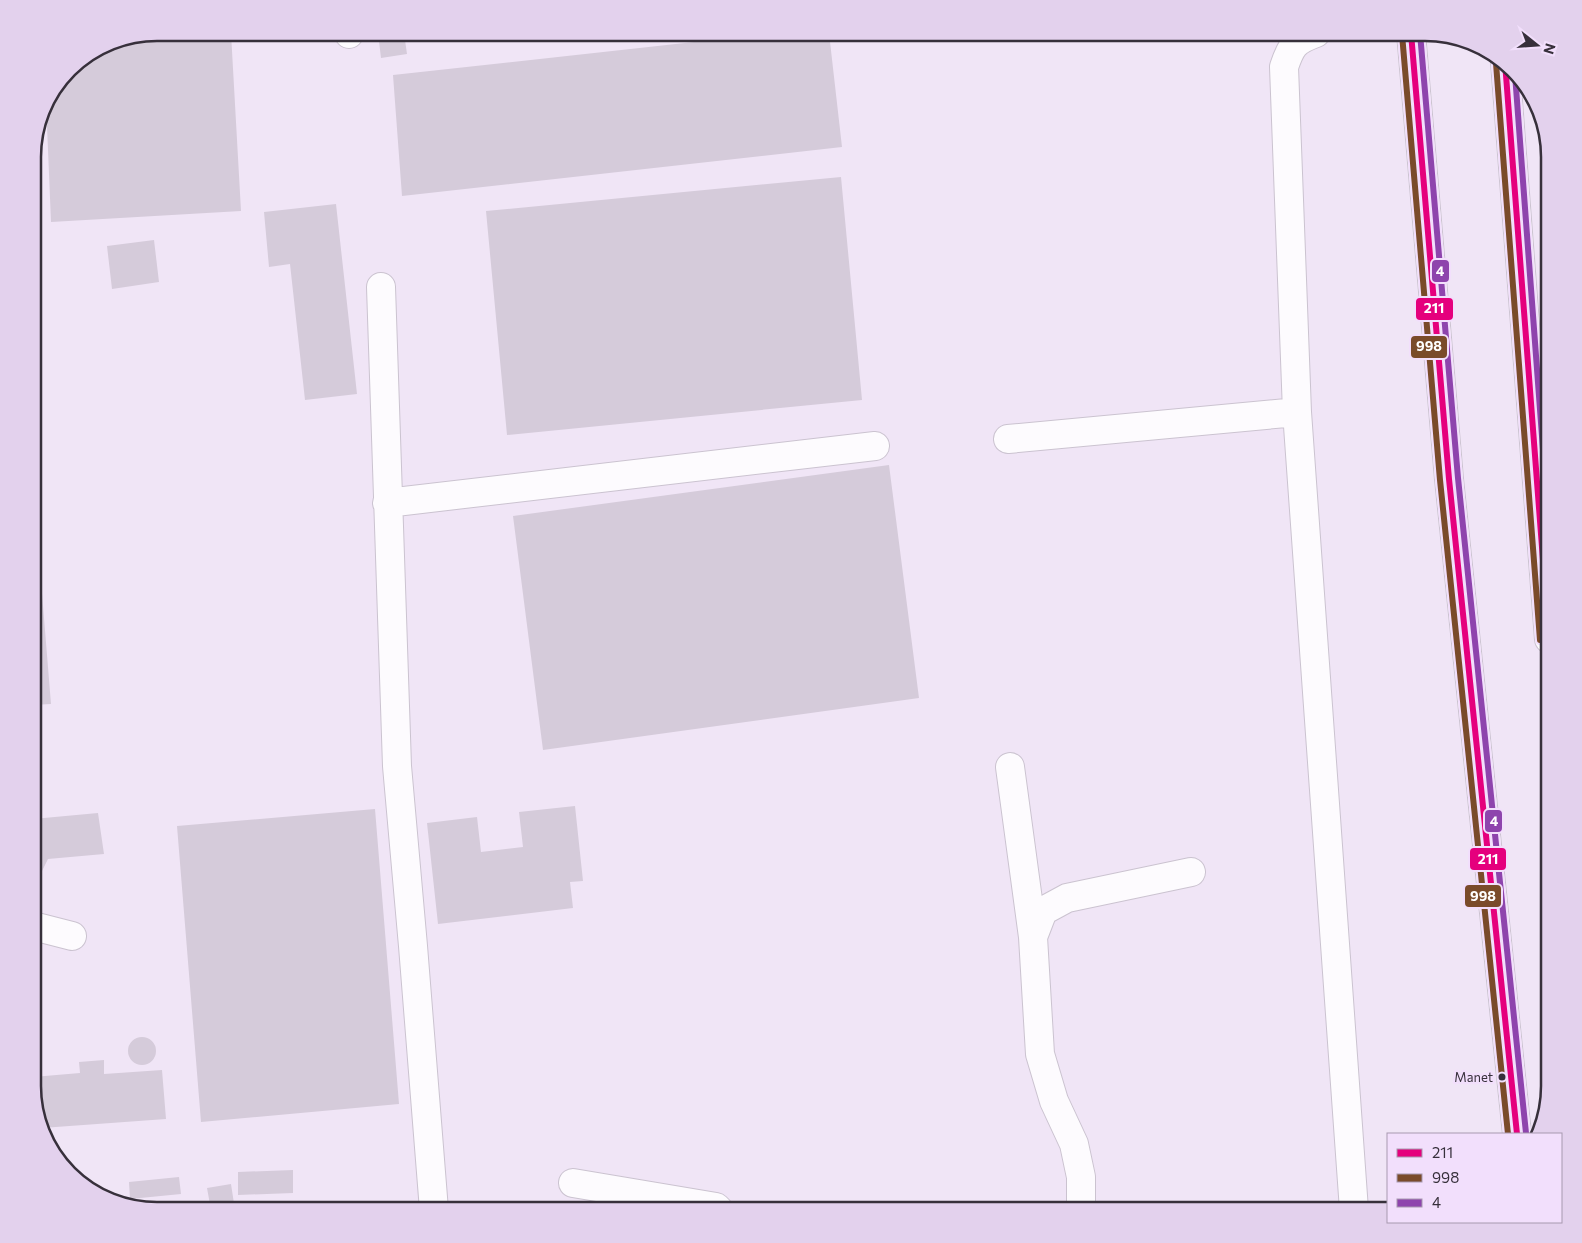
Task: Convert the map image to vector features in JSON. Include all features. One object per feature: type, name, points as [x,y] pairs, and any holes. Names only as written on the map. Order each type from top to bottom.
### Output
[{"type":"main road","points":[[1299,41],[1290,49],[1284,68],[1297,412],[1353,1202]]},
{"type":"main road","points":[[1412,41],[1449,479],[1517,1133]]},
{"type":"main road","points":[[1505,73],[1541,526]]},
{"type":"main road","points":[[381,286],[396,766],[413,946],[433,1202]]},
{"type":"main road","points":[[1008,439],[1297,412]]},
{"type":"main road","points":[[387,503],[874,446]]},
{"type":"main road","points":[[1010,767],[1032,937],[1040,1054],[1054,1101],[1074,1144],[1081,1177],[1081,1202]]},
{"type":"main road","points":[[1032,937],[1043,911],[1067,898],[1191,872]]},
{"type":"main road","points":[[41,928],[72,936]]},
{"type":"main road","points":[[573,1183],[686,1202]]},
{"type":"building","points":[[150,41],[231,41],[241,211],[51,222],[47,122],[53,106],[75,75],[99,57],[120,47],[135,43]]},
{"type":"building","points":[[379,41],[405,41],[407,54],[381,58]]},
{"type":"building","points":[[703,41],[830,41],[842,147],[402,196],[393,75]]},
{"type":"building","points":[[841,177],[862,400],[507,435],[486,211]]},
{"type":"building","points":[[336,204],[357,394],[305,400],[290,264],[269,267],[264,212]]},
{"type":"building","points":[[154,240],[159,282],[112,289],[107,246]]},
{"type":"building","points":[[889,465],[919,698],[543,750],[513,516]]},
{"type":"building","points":[[41,581],[51,704],[41,705]]},
{"type":"building","points":[[575,806],[583,881],[570,882],[573,908],[438,924],[427,823],[477,817],[481,852],[523,847],[519,812]]},
{"type":"building","points":[[375,809],[399,1104],[201,1122],[177,826]]},
{"type":"building","points":[[98,813],[104,854],[48,859],[42,871],[41,818]]},
{"type":"building","points":[[142,1037],[152,1041],[156,1051],[152,1061],[142,1065],[132,1061],[128,1051],[132,1041]]},
{"type":"building","points":[[104,1060],[104,1074],[162,1070],[166,1119],[49,1127],[43,1108],[41,1076],[80,1073],[79,1062]]},
{"type":"building","points":[[293,1170],[293,1193],[238,1195],[238,1172]]},
{"type":"building","points":[[179,1177],[181,1194],[131,1199],[129,1182]]},
{"type":"building","points":[[231,1184],[234,1202],[210,1202],[207,1188]]},
{"type":"transit line","name":"998","points":[[1403,41],[1440,480],[1508,1133]]},
{"type":"transit line","name":"211","points":[[1412,41],[1449,479],[1517,1133]]},
{"type":"transit line","name":"4","points":[[1421,41],[1458,478],[1526,1133]]},
{"type":"transit line","name":"998","points":[[1496,66],[1540,640]]},
{"type":"transit line","name":"211","points":[[1506,74],[1541,534]]},
{"type":"transit line","name":"4","points":[[1516,86],[1541,423]]},
{"type":"place","name":"Manet","points":[[1502,1077]]}]
